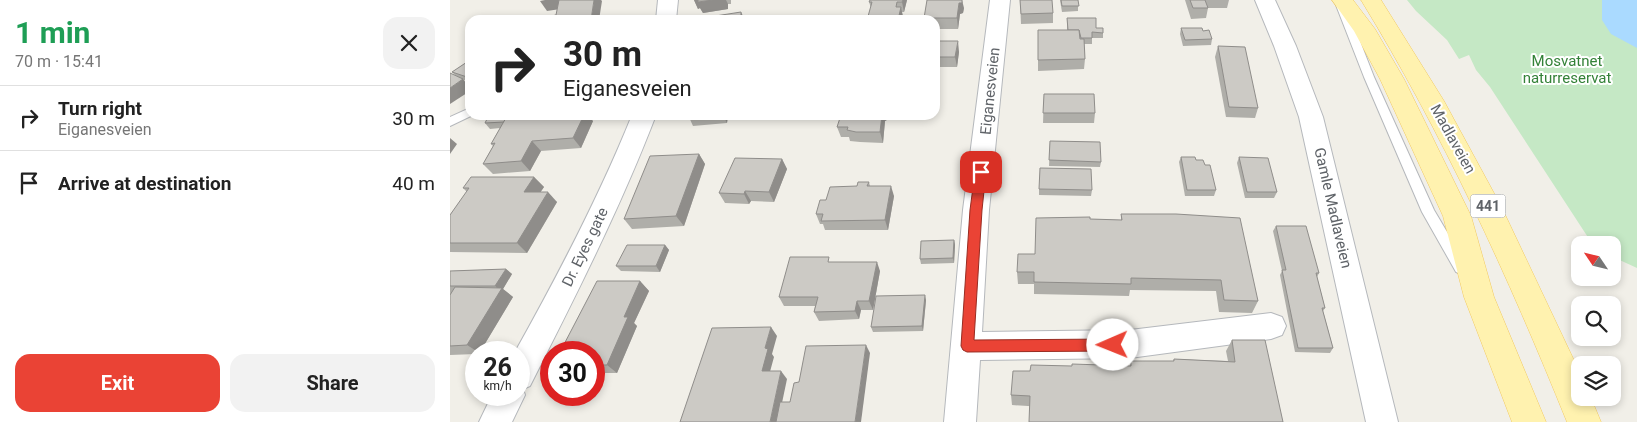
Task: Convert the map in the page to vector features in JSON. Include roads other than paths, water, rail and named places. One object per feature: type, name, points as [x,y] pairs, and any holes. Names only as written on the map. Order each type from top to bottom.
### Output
[{"type":"main road","name":"Madlaveien","points":[[1341,0],[1364,29],[1392,79],[1457,216],[1479,297],[1529,422]]},
{"type":"main road","name":"Madlaveien","points":[[1371,0],[1398,41],[1465,158],[1540,315],[1584,422]]},
{"type":"street","points":[[666,15],[668,0]]},
{"type":"street","name":"Eiganesveien","points":[[960,422],[976,210],[1000,0]]},
{"type":"street","name":"Gamle Madlaveien","points":[[1265,0],[1285,46],[1311,117],[1382,422]]},
{"type":"street","name":"Dr. Eyes gate","points":[[530,355],[578,264],[623,168],[642,120]]},
{"type":"street","points":[[967,346],[1130,344],[1271,326]]},
{"type":"street","points":[[495,422],[503,406]]},
{"type":"lane","points":[[450,122],[465,114]]},
{"type":"water","points":[[1602,0],[1637,0],[1637,48],[1611,34],[1602,20]]},
{"type":"park label","name":"Mosvatnet naturreservat","points":[[1567,70]]}]
